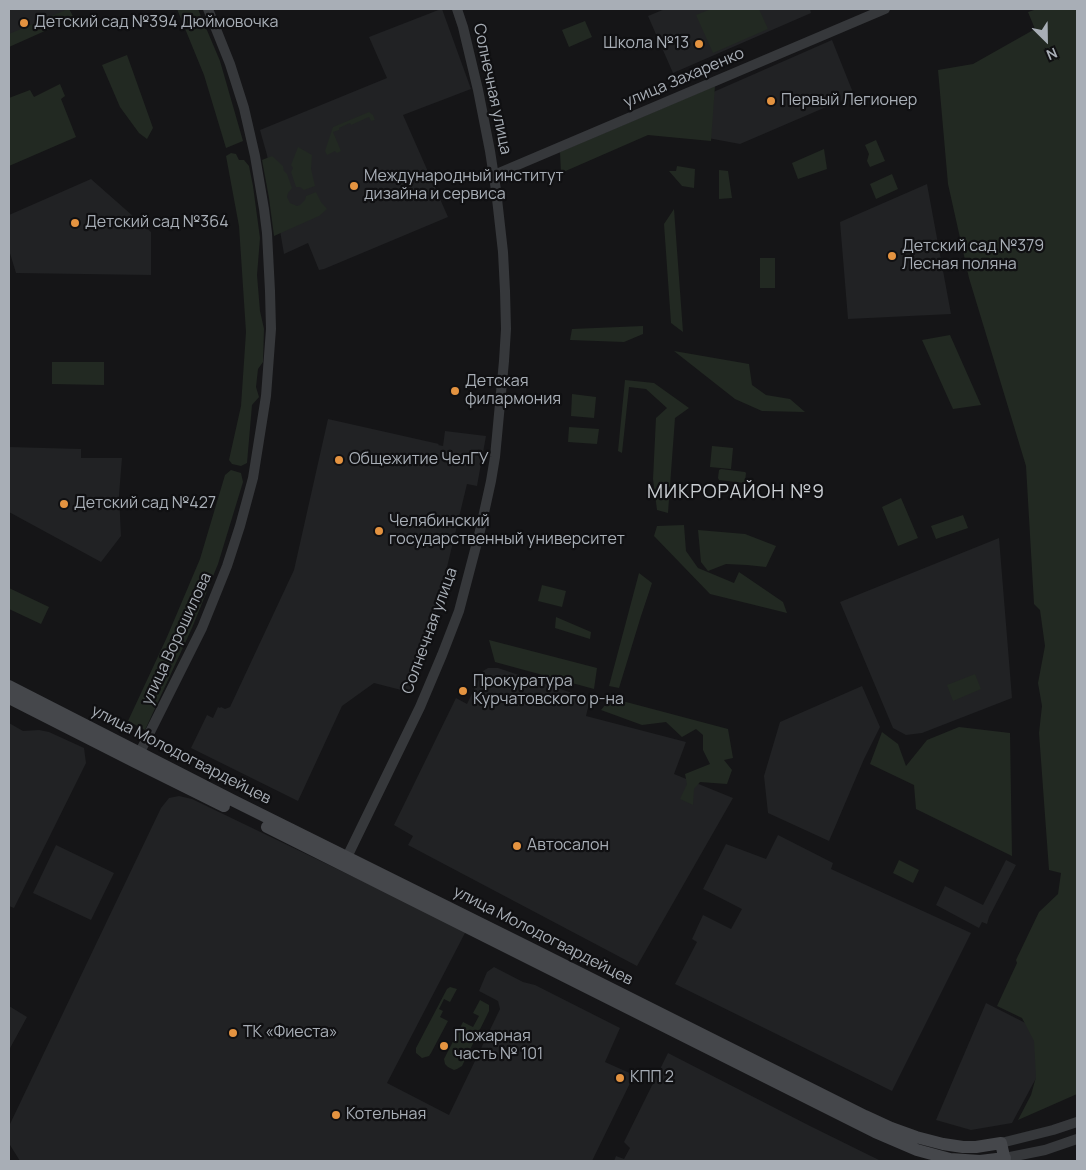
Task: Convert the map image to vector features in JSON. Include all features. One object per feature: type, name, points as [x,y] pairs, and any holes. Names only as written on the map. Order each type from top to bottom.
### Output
[{"type":"main road","name":"улица Молодогвардейцев","points":[[9,686],[103,740]]},
{"type":"main road","name":"улица Молодогвардейцев","points":[[9,698],[103,740],[211,799],[345,861],[526,951],[862,1126],[917,1150],[950,1159],[964,1161],[1005,1160]]},
{"type":"main road","name":"улица Молодогвардейцев","points":[[637,1008],[916,1138],[963,1148],[1001,1143]]},
{"type":"main road","points":[[1001,1143],[1005,1160]]},
{"type":"main road","points":[[917,1150],[937,1161]]},
{"type":"street","name":"улица Ворошилова","points":[[137,757],[202,628],[227,566],[253,478],[266,396],[270,337],[270,291],[268,242],[264,209],[244,108],[230,64],[208,9]]},
{"type":"street","name":"Солнечная улица","points":[[345,861],[420,706],[459,611],[491,481],[498,426],[506,329],[503,252],[494,175],[478,90],[463,26],[457,9]]},
{"type":"street","name":"улица Захаренко","points":[[494,175],[885,9]]},
{"type":"street","name":"улица Молодогвардейцев","points":[[1001,1143],[1077,1122]]},
{"type":"street","name":"улица Молодогвардейцев","points":[[1005,1160],[1045,1150],[1077,1139]]},
{"type":"shaded area","name":"Детский сад №394 Дюймовочка","points":[[9,9],[69,9],[70,10],[9,36]]},
{"type":"shaded area","points":[[68,9],[74,18],[9,47],[9,34]]},
{"type":"shaded area","points":[[177,9],[198,9],[220,61],[243,141],[226,148],[204,75]]},
{"type":"shaded area","name":"Международный институт дизайна и сервиса","points":[[442,9],[471,89],[403,115],[448,217],[324,269],[319,270],[308,243],[284,254],[267,155],[260,130],[387,78],[369,37]]},
{"type":"shaded area","name":"Школа №13","points":[[665,9],[810,9],[811,13],[673,73],[648,16]]},
{"type":"shaded area","points":[[711,9],[759,9],[768,29],[713,53],[696,15]]},
{"type":"shaded area","points":[[1037,9],[1077,9],[1077,1094],[1018,1120],[1031,1095],[1036,1077],[1034,1041],[1022,1018],[997,1006],[1039,912],[1058,894],[1061,873],[1049,870],[1039,733],[1042,706],[1038,683],[1045,646],[1040,610],[1034,604],[1026,466],[969,278],[948,184],[938,70],[973,64],[1035,29],[1028,12]]},
{"type":"shaded area","points":[[585,21],[592,37],[569,47],[562,30]]},
{"type":"shaded area","points":[[832,40],[854,95],[740,144],[638,125]]},
{"type":"shaded area","points":[[127,55],[153,128],[147,139],[139,133],[120,107],[102,65]]},
{"type":"shaded area","points":[[60,84],[65,96],[61,99],[76,137],[9,166],[9,98],[30,90],[34,97]]},
{"type":"shaded area","points":[[715,86],[711,141],[648,135],[561,173],[560,152]]},
{"type":"shaded area","points":[[369,112],[375,120],[371,121],[369,117],[351,125],[350,123],[333,132],[341,151],[337,153],[335,151],[327,155],[325,151],[333,127]]},
{"type":"shaded area","points":[[876,140],[885,161],[870,167],[867,161],[869,154],[865,145]]},
{"type":"shaded area","points":[[298,147],[312,155],[311,169],[315,186],[304,190],[296,187],[291,172],[293,168],[291,165]]},
{"type":"shaded area","points":[[824,149],[827,169],[798,179],[792,163]]},
{"type":"shaded area","points":[[231,153],[236,154],[239,160],[244,160],[249,166],[253,186],[260,238],[257,275],[260,311],[264,329],[263,362],[258,369],[256,387],[259,397],[252,405],[247,463],[241,466],[232,464],[229,460],[241,406],[246,332],[239,226],[226,156]]},
{"type":"shaded area","points":[[272,156],[283,166],[287,174],[292,188],[287,197],[290,203],[297,206],[300,205],[306,196],[316,192],[327,209],[319,216],[274,236],[262,160]]},
{"type":"shaded area","points":[[677,166],[695,169],[694,188],[682,186],[669,171],[676,171]]},
{"type":"shaded area","points":[[719,170],[728,171],[732,198],[719,199]]},
{"type":"shaded area","points":[[892,174],[898,189],[876,199],[870,184]]},
{"type":"shaded area","name":"Детский сад №364","points":[[91,179],[151,232],[151,275],[16,273],[9,250],[9,215]]},
{"type":"shaded area","name":"Детский сад №379 Лесная поляна","points":[[927,184],[951,314],[848,319],[840,222]]},
{"type":"shaded area","points":[[674,209],[683,332],[671,323],[664,224]]},
{"type":"shaded area","points":[[760,258],[775,258],[775,288],[760,288]]},
{"type":"shaded area","points":[[643,326],[643,334],[624,342],[570,340],[572,329]]},
{"type":"shaded area","points":[[950,335],[981,405],[953,409],[922,340]]},
{"type":"shaded area","points":[[674,351],[749,364],[752,385],[766,395],[790,399],[805,412],[762,411],[735,399]]},
{"type":"shaded area","points":[[52,362],[104,362],[104,385],[52,384]]},
{"type":"shaded area","points":[[625,380],[654,383],[689,408],[675,418],[668,513],[657,510],[653,479],[656,418],[667,408],[646,389],[629,387],[622,453],[618,451]]},
{"type":"shaded area","points":[[572,394],[596,397],[594,418],[571,416]]},
{"type":"shaded area","points":[[328,419],[443,446],[445,431],[486,436],[477,486],[467,484],[435,617],[409,692],[374,683],[342,706],[298,801],[191,748],[207,715],[213,718],[218,707],[225,709],[230,707],[294,570]]},
{"type":"shaded area","points":[[569,427],[599,429],[597,444],[568,442]]},
{"type":"shaded area","points":[[712,446],[733,448],[731,469],[710,467]]},
{"type":"shaded area","name":"Детский сад №427","points":[[9,447],[81,449],[81,458],[122,458],[119,495],[121,536],[101,562],[9,512]]},
{"type":"shaded area","points":[[231,470],[241,473],[243,482],[218,564],[192,628],[145,730],[128,721],[167,637],[200,559],[225,475]]},
{"type":"shaded area","points":[[719,470],[745,472],[745,482],[719,480]]},
{"type":"shaded area","points":[[901,498],[918,538],[898,546],[882,507]]},
{"type":"shaded area","points":[[963,515],[968,528],[936,539],[931,526]]},
{"type":"shaded area","points":[[684,525],[686,551],[698,568],[734,583],[739,572],[783,602],[787,613],[710,594],[654,536],[657,526]]},
{"type":"shaded area","points":[[698,530],[745,534],[776,546],[766,567],[726,564],[708,571],[701,562]]},
{"type":"shaded area","points":[[999,538],[1012,698],[922,733],[906,735],[893,728],[840,602]]},
{"type":"shaded area","points":[[639,573],[652,583],[619,688],[609,686]]},
{"type":"shaded area","points":[[542,585],[566,591],[562,607],[538,601]]},
{"type":"shaded area","points":[[9,588],[49,607],[41,624],[9,609]]},
{"type":"shaded area","points":[[556,617],[591,632],[590,639],[555,628]]},
{"type":"shaded area","points":[[489,640],[597,668],[594,689],[495,662]]},
{"type":"shaded area","points":[[488,668],[498,668],[590,699],[586,716],[686,742],[674,774],[733,798],[637,966],[408,845],[413,836],[394,825],[456,698],[467,704],[483,671]]},
{"type":"shaded area","points":[[975,674],[981,689],[953,701],[947,685]]},
{"type":"shaded area","points":[[862,686],[880,727],[864,759],[829,841],[768,813],[764,776],[780,722]]},
{"type":"shaded area","points":[[611,698],[728,729],[733,758],[724,760],[732,770],[727,784],[700,782],[694,789],[693,805],[680,799],[687,784],[685,774],[710,764],[703,750],[703,735],[696,729],[682,737],[666,722],[642,725],[601,710]]},
{"type":"shaded area","points":[[9,723],[23,731],[39,730],[49,732],[84,748],[86,763],[14,908],[9,906]]},
{"type":"shaded area","points":[[959,727],[1010,733],[1012,856],[916,809],[914,785],[870,764],[882,732],[898,744],[906,766],[927,740]]},
{"type":"shaded area","points":[[179,796],[192,799],[466,931],[387,1083],[449,1115],[500,1009],[498,1001],[479,991],[487,972],[494,967],[523,982],[535,985],[620,1028],[605,1062],[634,1075],[592,1161],[20,1161],[10,1145],[10,1124],[161,808],[169,798]]},
{"type":"shaded area","points":[[778,835],[833,863],[831,869],[971,933],[892,1091],[675,984],[697,942],[692,939],[703,915],[731,929],[742,909],[703,889],[726,844],[766,859]]},
{"type":"shaded area","points":[[56,845],[114,873],[91,920],[33,893]]},
{"type":"shaded area","points":[[899,860],[919,870],[913,883],[893,873]]},
{"type":"shaded area","points":[[1006,860],[1016,865],[987,924],[982,922],[979,928],[936,905],[945,886],[983,905]]},
{"type":"shaded area","points":[[450,987],[457,989],[450,1002],[444,999],[439,1009],[443,1011],[440,1017],[448,1021],[429,1056],[422,1058],[416,1053],[416,1048],[447,989]]},
{"type":"shaded area","points":[[480,1000],[489,1005],[489,1011],[462,1066],[454,1070],[445,1064],[444,1059],[463,1022],[473,1027],[479,1016],[473,1013]]},
{"type":"shaded area","points":[[986,1003],[1057,1039],[1012,1123],[971,1130],[936,1120]]},
{"type":"shaded area","points":[[9,1006],[27,1017],[9,1050]]},
{"type":"shaded area","points":[[668,1053],[881,1161],[614,1161],[616,1156],[624,1159],[630,1148],[624,1142]]},
{"type":"place","name":"Детский сад №394 Дюймовочка","points":[[24,23]]},
{"type":"place","name":"Школа №13","points":[[699,44]]},
{"type":"place","name":"Первый Легионер","points":[[771,101]]},
{"type":"place","name":"Международный институт дизайна и сервиса","points":[[354,186]]},
{"type":"place","name":"Детский сад №364","points":[[75,223]]},
{"type":"place","name":"Детский сад №379 Лесная поляна","points":[[892,256]]},
{"type":"place","name":"Детская филармония","points":[[455,391]]},
{"type":"place","name":"Общежитие ЧелГУ","points":[[339,460]]},
{"type":"place","name":"Детский сад №427","points":[[64,504]]},
{"type":"place","name":"Челябинский государственный университет","points":[[379,531]]},
{"type":"place","name":"Прокуратура Курчатовского р-на","points":[[463,691]]},
{"type":"place","name":"Автосалон","points":[[517,846]]},
{"type":"place","name":"ТК «Фиеста»","points":[[233,1033]]},
{"type":"place","name":"Пожарная часть № 101","points":[[444,1046]]},
{"type":"place","name":"КПП 2","points":[[620,1078]]},
{"type":"place","name":"Котельная","points":[[336,1115]]},
{"type":"district","name":"МИКРОРАЙОН №9","points":[[736,493]]}]
